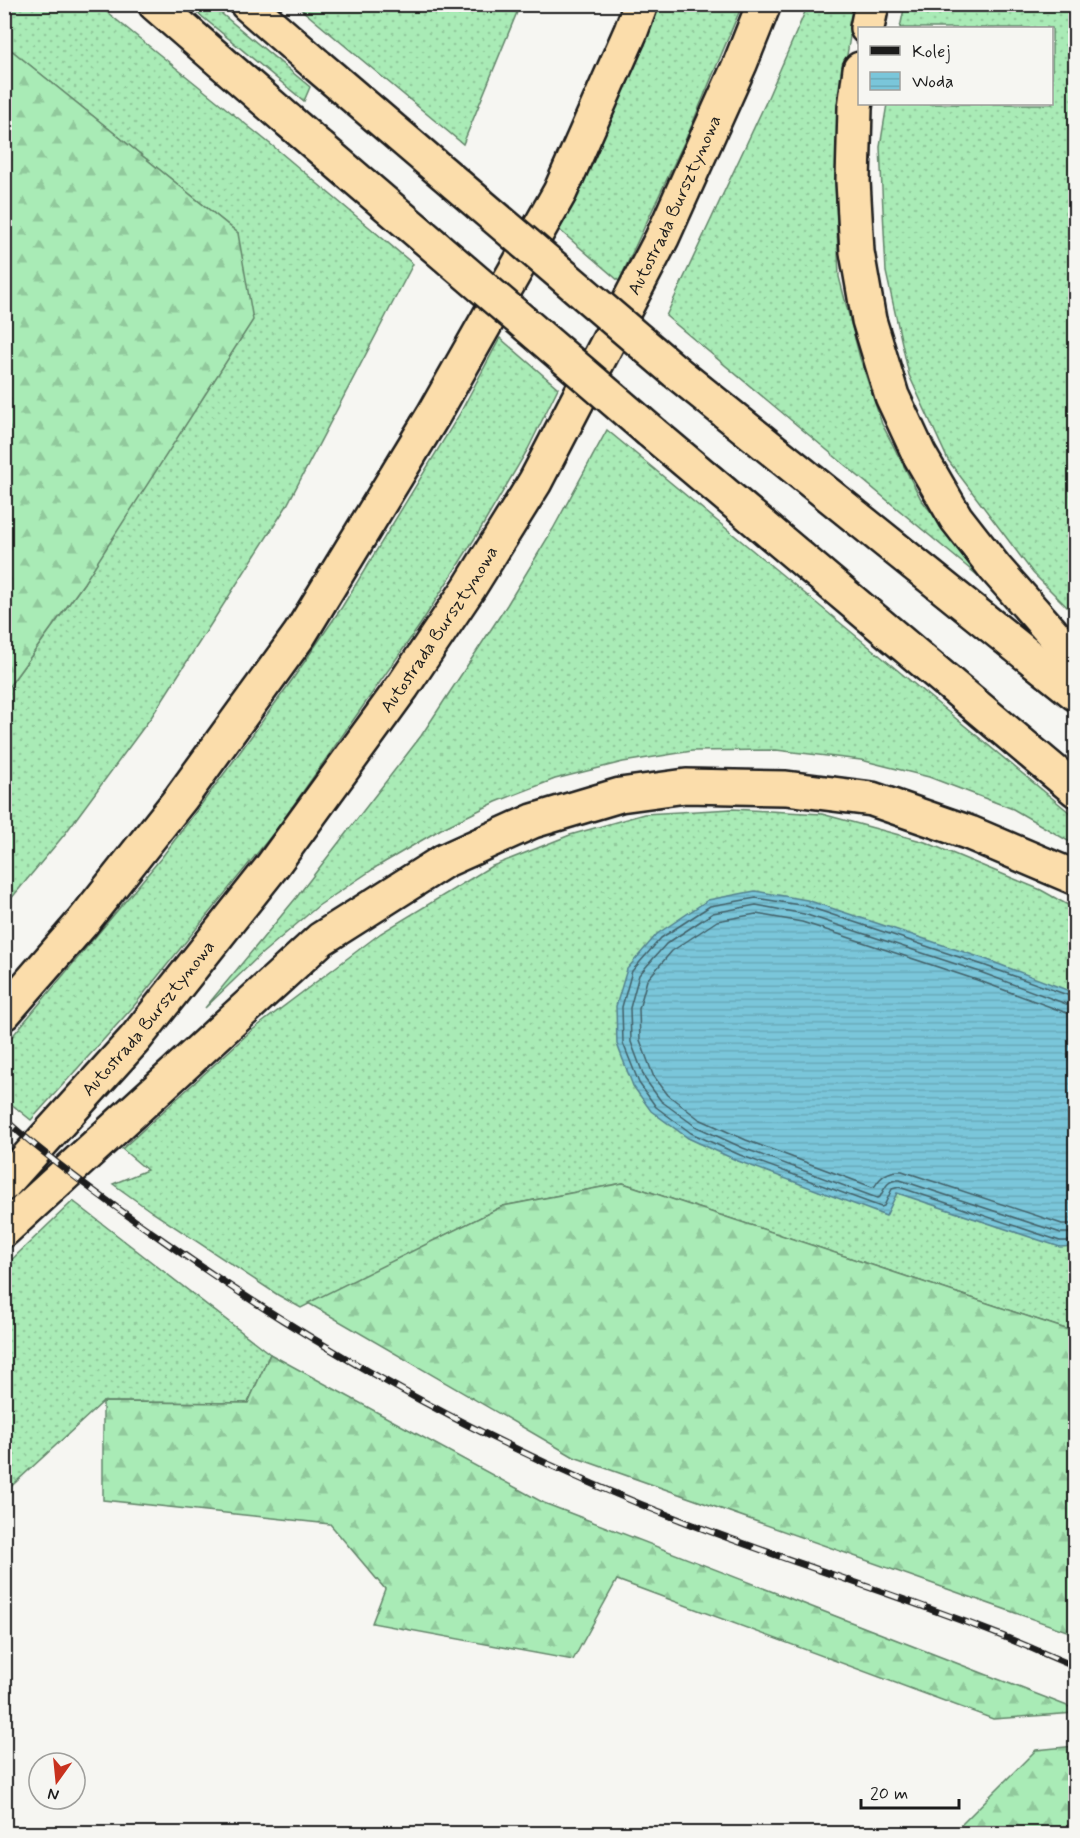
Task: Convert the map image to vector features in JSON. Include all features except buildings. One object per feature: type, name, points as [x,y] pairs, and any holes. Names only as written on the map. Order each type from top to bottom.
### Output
[{"type":"highway","points":[[155,4],[650,431],[1076,790]]},
{"type":"highway","points":[[247,4],[676,372],[1076,693]]},
{"type":"highway","points":[[4,1013],[82,923],[181,798],[300,634],[434,414],[560,192],[631,32],[641,4]]},
{"type":"highway","name":"Autostrada Bursztynowa","points":[[4,1184],[135,1039],[270,869],[404,686],[470,588],[535,482],[662,238],[740,64],[764,4]]},
{"type":"highway","points":[[867,27],[872,4]]},
{"type":"highway","points":[[858,85],[853,181],[857,252],[869,320],[892,396],[919,454],[956,518],[995,568],[1076,660]]},
{"type":"highway","points":[[4,1230],[321,939],[444,861],[532,821],[620,795],[686,786],[786,788],[872,799],[970,833],[1076,878]]},
{"type":"green space","points":[[905,4],[1075,5],[1075,615],[1033,573],[948,460],[909,375],[886,272],[880,147],[887,105],[1053,105],[1053,27],[900,27]]},
{"type":"green space","points":[[5,5],[98,5],[274,147],[413,264],[286,507],[152,716],[64,835],[5,906],[5,692],[84,583],[238,233],[5,45]]},
{"type":"green space","points":[[188,5],[211,5],[310,87],[304,101]]},
{"type":"green space","points":[[296,5],[520,5],[463,144]]},
{"type":"green space","points":[[660,5],[742,5],[688,134],[619,281],[556,227]]},
{"type":"green space","points":[[808,5],[855,5],[841,93],[835,175],[839,277],[860,358],[882,424],[921,499],[983,580],[666,316],[766,102]]},
{"type":"green space","points":[[5,45],[238,233],[253,320],[84,583],[5,692]]},
{"type":"green space","points":[[500,338],[558,388],[528,449],[480,530],[420,625],[276,830],[133,1007],[31,1120],[5,1099],[5,1045],[162,857],[292,680],[342,607],[459,415]]},
{"type":"green space","points":[[607,430],[1075,817],[1075,845],[1013,809],[929,777],[861,760],[776,750],[692,751],[623,762],[555,779],[496,802],[441,829],[378,866],[318,906],[259,956],[205,1008],[296,898],[421,736],[507,605],[553,529]]},
{"type":"green space","points":[[732,809],[822,814],[925,842],[1041,890],[1075,909],[1075,1332],[623,1183],[503,1206],[301,1308],[152,1212],[113,1184],[147,1170],[122,1149],[251,1031],[381,933],[490,867],[570,835],[644,814]]},
{"type":"green space","points":[[623,1183],[1075,1332],[1075,1634],[574,1457],[308,1303],[503,1206]]},
{"type":"green space","points":[[73,1201],[270,1354],[248,1403],[103,1402],[5,1492],[5,1266]]},
{"type":"green space","points":[[270,1354],[544,1503],[1075,1709],[1075,1713],[993,1719],[617,1580],[573,1660],[372,1623],[385,1589],[330,1524],[103,1500],[103,1402],[248,1403]]},
{"type":"green space","points":[[1075,1746],[1075,1833],[953,1833],[1036,1750]]},
{"type":"water","points":[[755,891],[807,900],[985,959],[1075,993],[1075,1246],[1060,1247],[897,1193],[886,1216],[738,1161],[688,1138],[651,1111],[633,1086],[617,1044],[616,1006],[627,969],[657,934],[708,900]]},
{"type":"railway","points":[[4,1119],[43,1152],[143,1227],[288,1324],[352,1362],[483,1433],[619,1495],[688,1523],[959,1619],[1076,1667]]}]
